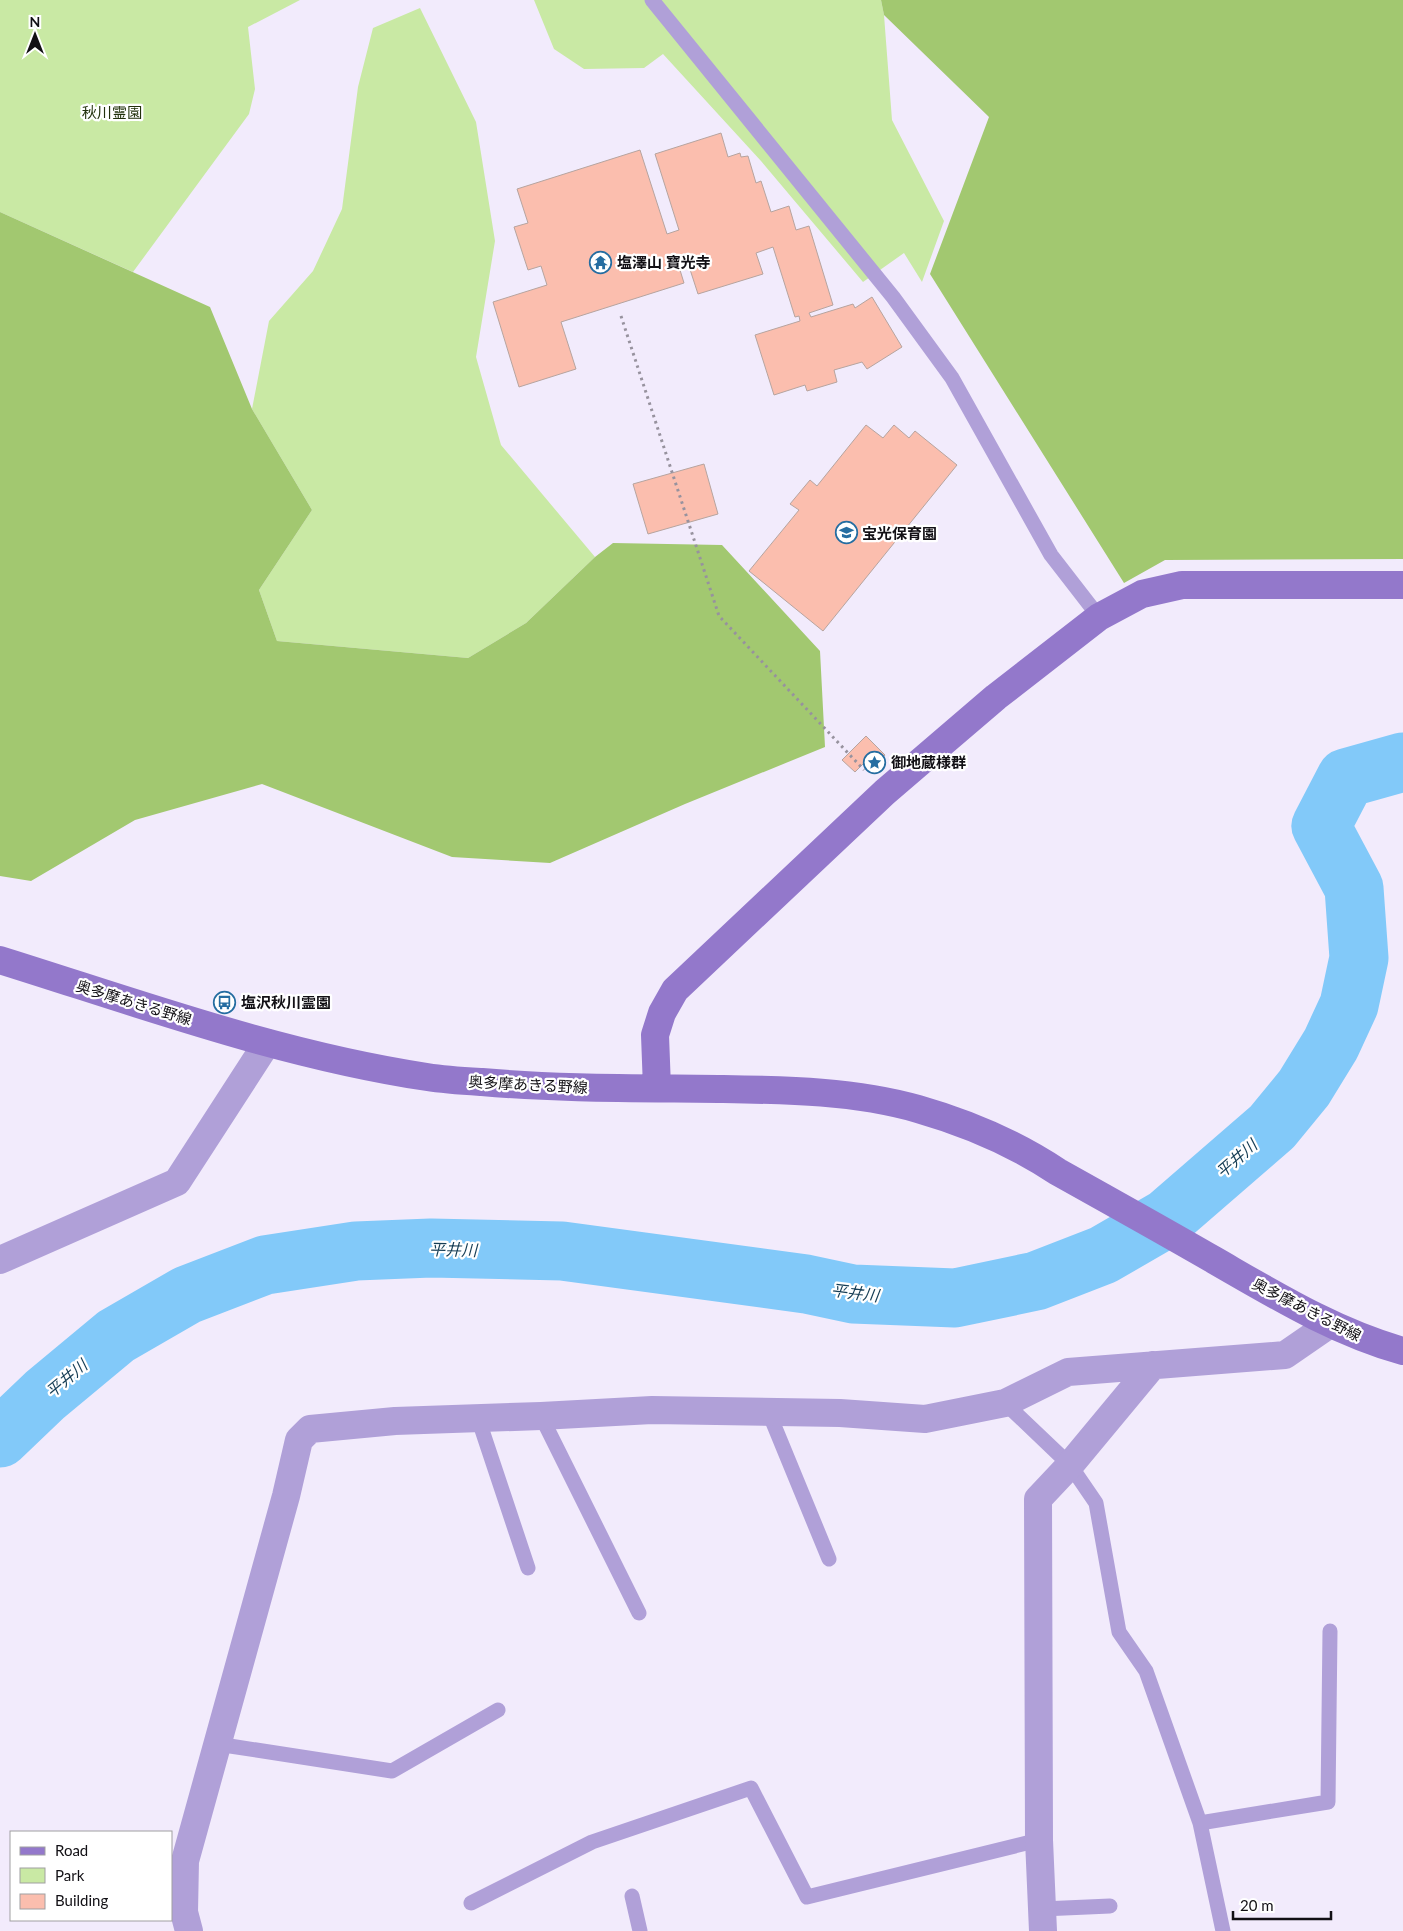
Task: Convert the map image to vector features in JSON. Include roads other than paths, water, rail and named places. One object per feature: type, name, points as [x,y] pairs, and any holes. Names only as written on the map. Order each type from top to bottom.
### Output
[{"type":"main road","points":[[657,1088],[655,1035],[662,1013],[675,990],[886,792],[996,697],[1099,617],[1142,594],[1182,586],[1403,585]]},
{"type":"main road","name":"奥多摩あきる野線","points":[[0,960],[267,1043],[343,1062],[430,1078],[507,1084],[796,1090],[863,1098],[918,1109],[979,1131],[1037,1158],[1058,1172],[1330,1324],[1378,1344],[1403,1351]]},
{"type":"street","points":[[0,1260],[177,1182],[267,1043]]},
{"type":"street","points":[[189,1931],[184,1912],[185,1861],[286,1496],[298,1440],[310,1429],[395,1421],[652,1410],[840,1413],[925,1419],[1005,1403],[1068,1372],[1285,1355],[1330,1324]]},
{"type":"street","points":[[1042,1920],[1039,1840],[1038,1499],[1070,1465],[1153,1365]]},
{"type":"lane","points":[[652,0],[899,304],[952,378],[1051,555],[1099,617]]},
{"type":"lane","points":[[1005,1403],[1070,1465],[1096,1503],[1119,1632],[1146,1671],[1200,1823],[1223,1931]]},
{"type":"lane","points":[[769,1413],[829,1559]]},
{"type":"lane","points":[[541,1416],[639,1614]]},
{"type":"lane","points":[[478,1418],[528,1568]]},
{"type":"lane","points":[[1200,1823],[1328,1802],[1330,1631]]},
{"type":"lane","points":[[217,1744],[392,1771],[498,1710]]},
{"type":"lane","points":[[471,1903],[592,1842],[752,1788],[807,1897],[1039,1840]]},
{"type":"lane","points":[[632,1896],[640,1931]]},
{"type":"lane","points":[[1042,1920],[1110,1906]]},
{"type":"waterway","name":"平井川","points":[[0,1438],[45,1395],[116,1336],[187,1295],[265,1265],[356,1251],[431,1248],[562,1251],[806,1284],[853,1294],[955,1298],[1036,1281],[1103,1255],[1167,1218],[1272,1127],[1304,1088],[1331,1044],[1349,1005],[1359,958],[1354,888],[1321,826],[1346,778],[1403,762]]},
{"type":"place","name":"塩澤山 寶光寺","points":[[601,262]]},
{"type":"place","name":"宝光保育園","points":[[846,533]]},
{"type":"place","name":"御地蔵様群","points":[[875,762]]},
{"type":"place","name":"塩沢秋川霊園","points":[[225,1002]]},
{"type":"park label","name":"秋川霊園","points":[[112,112]]}]
